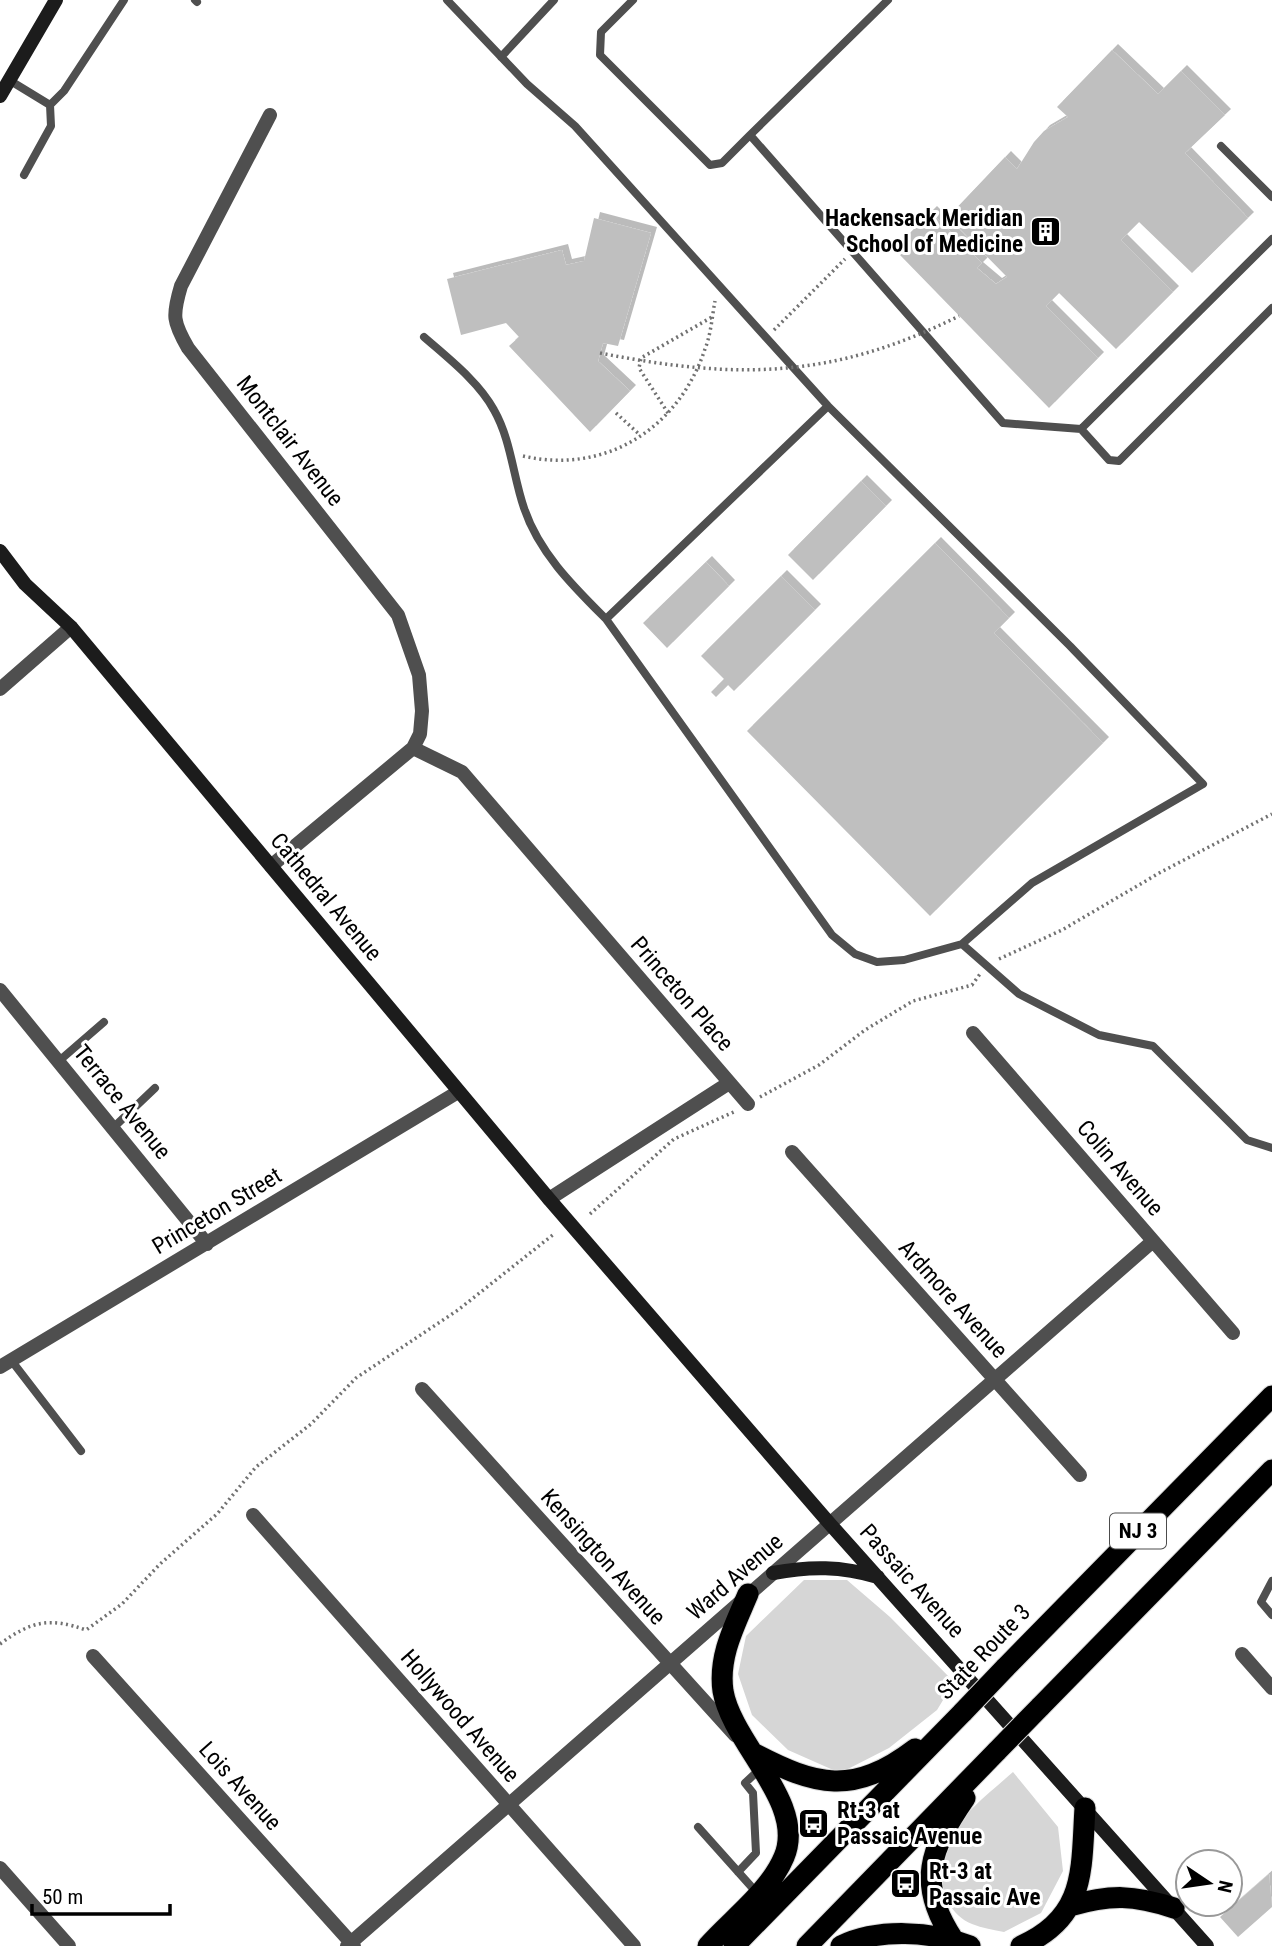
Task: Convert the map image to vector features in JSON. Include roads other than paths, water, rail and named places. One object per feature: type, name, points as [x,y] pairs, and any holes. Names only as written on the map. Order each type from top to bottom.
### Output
[{"type":"highway","name":"State Route 3","points":[[734,1946],[1272,1396]]},
{"type":"highway","name":"NJ 3","points":[[807,1946],[1272,1470]]},
{"type":"highway","points":[[708,1946],[776,1872],[784,1857],[788,1834],[784,1810],[729,1712],[722,1675],[727,1644],[748,1594]]},
{"type":"highway","points":[[757,1760],[793,1774],[828,1782],[847,1782],[885,1768],[907,1755],[962,1712]]},
{"type":"highway","points":[[961,1943],[934,1908],[931,1894],[935,1851],[950,1819],[997,1751]]},
{"type":"highway","points":[[1021,1946],[1057,1924],[1070,1906],[1080,1883],[1085,1808]]},
{"type":"highway","points":[[1070,1906],[1111,1896],[1142,1898],[1174,1908]]},
{"type":"highway","points":[[841,1946],[852,1941],[899,1934],[961,1943]]},
{"type":"main road","points":[[0,96],[56,0]]},
{"type":"main road","name":"Cathedral Avenue","points":[[0,551],[25,584],[71,627],[458,1092],[615,1275]]},
{"type":"main road","points":[[0,569],[25,584]]},
{"type":"main road","name":"Passaic Avenue","points":[[615,1275],[830,1524],[1174,1908]]},
{"type":"main road","points":[[773,1573],[819,1566],[853,1570],[878,1577]]},
{"type":"main road","name":"Passaic Avenue","points":[[1183,1918],[1207,1946]]},
{"type":"street","name":"Montclair Avenue","points":[[270,115],[181,286],[174,310],[175,325],[188,348],[398,615],[419,675],[422,711],[420,734],[413,748]]},
{"type":"street","points":[[0,688],[71,627]]},
{"type":"street","name":"Princeton Place","points":[[413,748],[462,772],[729,1083],[549,1199]]},
{"type":"street","points":[[271,866],[413,748]]},
{"type":"street","name":"Terrace Avenue","points":[[0,990],[207,1244]]},
{"type":"street","name":"Colin Avenue","points":[[972,1033],[1233,1333]]},
{"type":"street","points":[[729,1083],[748,1104]]},
{"type":"street","name":"Princeton Street","points":[[6,1364],[458,1092]]},
{"type":"street","name":"Ardmore Avenue","points":[[792,1152],[1080,1475]]},
{"type":"street","name":"Ward Avenue","points":[[350,1945],[1153,1241]]},
{"type":"street","name":"Kensington Avenue","points":[[422,1388],[669,1666],[757,1760]]},
{"type":"street","name":"Hollywood Avenue","points":[[253,1515],[634,1946]]},
{"type":"street","points":[[1242,1654],[1272,1688]]},
{"type":"street","name":"Lois Avenue","points":[[93,1656],[350,1945]]},
{"type":"street","points":[[0,1868],[69,1946]]},
{"type":"lane","points":[[24,175],[51,126],[50,105],[64,91],[124,0]]},
{"type":"lane","points":[[424,337],[457,367],[494,410],[510,453],[524,509],[546,552],[569,581],[606,619],[832,935],[855,954],[877,962],[904,960],[962,944],[1032,883],[1203,784],[1070,646],[828,406],[575,126],[501,57],[447,0]]},
{"type":"lane","points":[[501,57],[554,0]]},
{"type":"lane","points":[[633,0],[601,32],[600,55],[710,165],[722,163],[888,0]]},
{"type":"lane","points":[[9,80],[50,105]]},
{"type":"lane","points":[[750,135],[1003,423],[1081,429],[1109,460],[1119,461],[1272,308]]},
{"type":"lane","points":[[1221,146],[1272,197]]},
{"type":"lane","points":[[1081,429],[1272,239]]},
{"type":"lane","points":[[606,619],[828,406]]},
{"type":"lane","points":[[962,944],[1019,994],[1099,1035],[1153,1046],[1247,1140],[1272,1148]]},
{"type":"lane","points":[[60,1061],[104,1022]]},
{"type":"lane","points":[[114,1127],[156,1088]]},
{"type":"lane","points":[[6,1364],[81,1451]]},
{"type":"lane","points":[[1272,1581],[1261,1602],[1272,1615]]},
{"type":"lane","points":[[738,1871],[756,1853],[753,1793],[745,1783],[757,1760]]},
{"type":"lane","points":[[698,1828],[757,1893]]},
{"type":"place","name":"Hackensack Meridian School of Medicine","points":[[1046,231]]},
{"type":"place","name":"Rt-3 at Passaic Avenue","points":[[814,1823]]},
{"type":"place","name":"Rt-3 at Passaic Ave","points":[[906,1884]]}]
